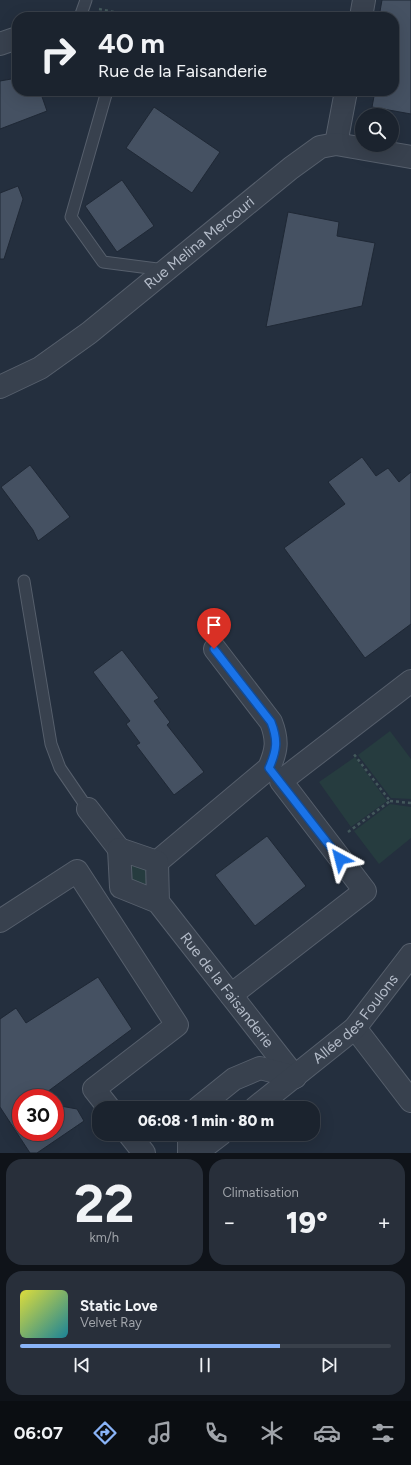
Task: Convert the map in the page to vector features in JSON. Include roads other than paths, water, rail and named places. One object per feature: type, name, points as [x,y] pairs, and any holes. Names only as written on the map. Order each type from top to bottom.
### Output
[{"type":"street","points":[[362,12],[364,0]]},
{"type":"street","points":[[0,44],[12,40]]},
{"type":"street","points":[[336,144],[345,96]]},
{"type":"street","name":"Rue Melina Mercouri","points":[[0,387],[40,368],[89,333],[311,152],[320,147],[336,144],[411,157]]},
{"type":"street","points":[[214,649],[271,722],[276,735],[275,775],[365,891],[231,995]]},
{"type":"street","points":[[157,862],[275,775],[340,736],[411,681]]},
{"type":"street","points":[[88,809],[119,849],[157,862]]},
{"type":"street","points":[[119,849],[121,887],[158,902],[157,862]]},
{"type":"street","points":[[0,921],[77,871],[177,1025],[94,1088],[104,1101]]},
{"type":"street","name":"Rue de la Faisanderie","points":[[158,902],[295,1077]]},
{"type":"street","name":"Allée des Foulons","points":[[264,1101],[355,1028],[411,955]]},
{"type":"street","points":[[355,1028],[411,1101]]},
{"type":"street","points":[[207,1101],[234,1079],[260,1068],[295,1077]]},
{"type":"street","points":[[230,1101],[256,1080],[295,1077]]},
{"type":"street","points":[[135,1141],[144,1153]]},
{"type":"street","points":[[189,1141],[189,1153]]},
{"type":"street","points":[[196,1153],[212,1141]]},
{"type":"lane","points":[[106,96],[72,217],[103,262],[165,270]]},
{"type":"lane","points":[[24,581],[51,744],[60,768],[88,809]]}]
